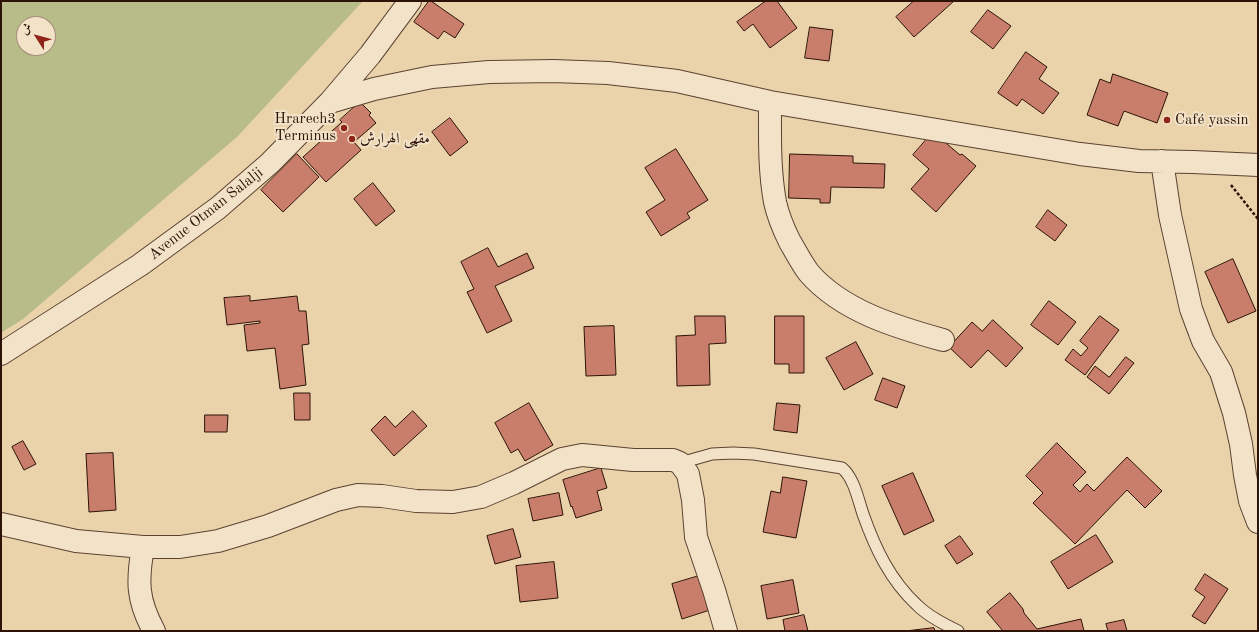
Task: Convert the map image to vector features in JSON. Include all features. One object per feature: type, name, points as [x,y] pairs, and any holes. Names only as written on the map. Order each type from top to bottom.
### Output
[{"type":"street","name":"Avenue Otman Salalji","points":[[1,354],[121,278],[166,247],[218,208],[270,164],[330,102],[370,55],[410,1]]},
{"type":"street","points":[[330,102],[374,89],[432,77],[489,72],[553,71],[608,73],[677,81],[770,102],[1072,153],[1139,161],[1258,165]]},
{"type":"street","points":[[770,102],[771,149],[775,204],[785,232],[809,272],[826,289],[850,306],[903,328],[943,340]]},
{"type":"street","points":[[1162,161],[1170,215],[1191,309],[1203,341],[1221,372],[1234,413],[1241,444],[1250,501],[1258,522]]},
{"type":"street","points":[[1,524],[76,541],[143,547],[180,547],[218,541],[268,526],[336,500],[358,495],[382,496],[416,501],[453,502],[481,497],[514,483],[562,459],[582,454],[633,460],[666,460],[680,463],[688,474],[693,500],[696,537],[726,631]]},
{"type":"street","points":[[143,547],[139,578],[141,598],[154,631]]},
{"type":"lane","points":[[680,463],[712,454],[733,453],[754,454],[842,468],[850,476],[878,552],[898,585],[917,606],[943,624],[958,631]]},
{"type":"path","points":[[1215,163],[1258,218]]},
{"type":"green space","points":[[1,1],[363,1],[237,137],[23,319],[1,333]]},
{"type":"building","points":[[429,1],[464,24],[455,38],[444,31],[438,39],[414,22]]},
{"type":"building","points":[[766,1],[777,1],[797,28],[770,48],[753,24],[744,31],[737,22]]},
{"type":"building","points":[[914,1],[954,1],[914,37],[896,17]]},
{"type":"building","points":[[988,10],[1011,26],[993,49],[971,32]]},
{"type":"building","points":[[810,27],[833,30],[829,61],[805,58]]},
{"type":"building","points":[[1026,52],[1047,67],[1039,79],[1059,93],[1043,114],[1022,99],[1017,106],[998,93]]},
{"type":"building","points":[[1113,74],[1168,93],[1157,123],[1124,111],[1118,126],[1087,115],[1100,79],[1110,83]]},
{"type":"building","points":[[360,102],[371,113],[369,115],[376,123],[354,142],[361,150],[326,182],[303,157],[342,122],[340,120]]},
{"type":"building","points":[[450,118],[468,142],[450,156],[432,132]]},
{"type":"building","points":[[933,132],[960,155],[962,154],[976,166],[936,212],[911,189],[929,169],[913,155]]},
{"type":"building","points":[[676,149],[708,200],[687,213],[690,218],[661,236],[646,212],[665,200],[645,168]]},
{"type":"building","points":[[297,154],[319,177],[283,212],[261,190]]},
{"type":"building","points":[[790,154],[853,156],[853,163],[885,164],[884,188],[831,187],[830,203],[820,203],[820,199],[789,198]]},
{"type":"building","points":[[373,183],[395,211],[376,226],[354,199]]},
{"type":"building","points":[[1048,210],[1067,225],[1055,241],[1036,227]]},
{"type":"building","points":[[488,248],[498,267],[527,253],[534,268],[495,286],[512,321],[487,333],[467,292],[474,289],[461,262]]},
{"type":"building","points":[[1233,259],[1256,311],[1228,323],[1205,272]]},
{"type":"building","points":[[250,296],[250,301],[297,296],[299,311],[306,311],[309,344],[302,345],[306,385],[280,389],[275,348],[247,351],[244,325],[260,323],[260,321],[227,325],[224,298]]},
{"type":"building","points":[[1049,301],[1076,322],[1058,345],[1031,325]]},
{"type":"building","points":[[695,316],[725,316],[726,343],[709,344],[710,385],[677,386],[676,336],[695,335]]},
{"type":"building","points":[[775,316],[804,316],[804,373],[789,373],[789,364],[775,364]]},
{"type":"building","points":[[1100,316],[1119,330],[1085,375],[1065,360],[1073,349],[1081,356],[1088,348],[1080,341]]},
{"type":"building","points":[[993,320],[1023,348],[1006,367],[988,350],[971,368],[949,347],[972,322],[982,331]]},
{"type":"building","points":[[614,326],[616,375],[586,376],[584,327]]},
{"type":"building","points":[[856,342],[873,374],[844,390],[826,358]]},
{"type":"building","points":[[1126,357],[1134,363],[1109,394],[1087,377],[1095,366],[1109,377]]},
{"type":"building","points":[[883,378],[905,386],[897,408],[875,400]]},
{"type":"building","points":[[294,393],[310,393],[310,420],[295,420]]},
{"type":"building","points":[[529,403],[553,445],[525,461],[518,449],[511,453],[495,423]]},
{"type":"building","points":[[777,403],[800,405],[797,433],[774,430]]},
{"type":"building","points":[[413,411],[427,426],[394,456],[371,430],[385,416],[395,427]]},
{"type":"building","points":[[205,415],[228,415],[227,432],[205,432]]},
{"type":"building","points":[[23,441],[36,464],[24,470],[12,447]]},
{"type":"building","points":[[1057,443],[1086,472],[1073,485],[1080,492],[1087,484],[1094,491],[1127,457],[1162,491],[1145,508],[1127,490],[1075,544],[1033,503],[1043,493],[1026,476]]},
{"type":"building","points":[[113,453],[116,510],[89,512],[86,454]]},
{"type":"building","points":[[601,468],[607,488],[597,491],[602,510],[576,518],[563,480]]},
{"type":"building","points":[[913,473],[934,521],[904,535],[882,486]]},
{"type":"building","points":[[783,477],[807,481],[796,538],[763,532],[771,491],[780,493]]},
{"type":"building","points":[[559,493],[563,515],[533,521],[528,499]]},
{"type":"building","points":[[513,529],[521,557],[495,564],[487,536]]},
{"type":"building","points":[[1096,535],[1113,562],[1068,589],[1051,562]]},
{"type":"building","points":[[960,536],[973,554],[957,564],[945,546]]},
{"type":"building","points":[[554,562],[558,598],[520,602],[516,566]]},
{"type":"building","points":[[1205,574],[1228,589],[1205,624],[1192,616],[1205,597],[1195,590]]},
{"type":"building","points":[[699,576],[710,610],[682,619],[672,584]]},
{"type":"building","points":[[793,580],[799,613],[767,619],[761,586]]},
{"type":"building","points":[[1010,593],[1037,629],[1081,619],[1084,631],[1003,631],[987,612]]},
{"type":"building","points":[[804,615],[808,631],[785,631],[783,620]]},
{"type":"building","points":[[1124,620],[1127,631],[1108,631],[1106,624]]},
{"type":"building","points":[[934,628],[935,631],[906,631]]},
{"type":"place","name":"Café yassin","points":[[1167,120]]},
{"type":"place","name":"Hrarech3 Terminus","points":[[344,128]]},
{"type":"place","name":"مقهى الهرارش","points":[[352,139]]}]
